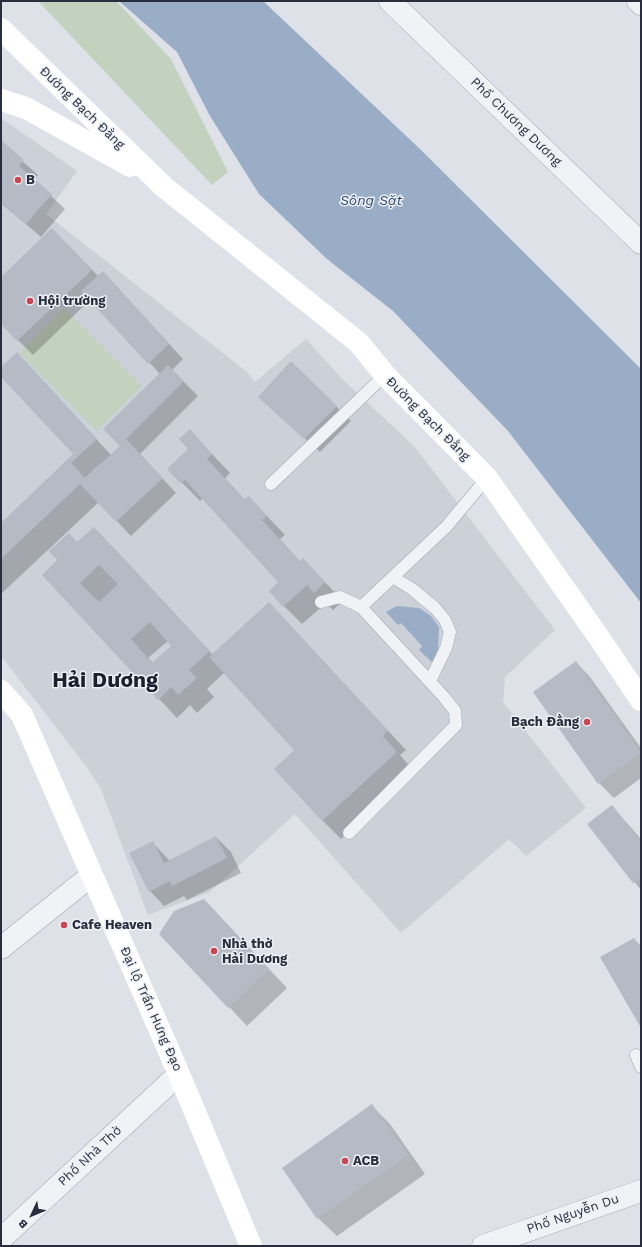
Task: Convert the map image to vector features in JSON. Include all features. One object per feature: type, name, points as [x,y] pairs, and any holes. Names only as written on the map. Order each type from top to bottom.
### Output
[{"type":"main road","name":"Đường Bạch Đằng","points":[[1,29],[164,187],[359,344],[385,375],[487,478],[641,700]]},
{"type":"main road","name":"Đường Bạch Đằng","points":[[1,100],[26,108],[106,152],[164,187]]},
{"type":"main road","name":"Đại lộ Trần Hưng Đạo","points":[[1,691],[22,715],[179,1074],[251,1246]]},
{"type":"street","name":"Phố Chương Dương","points":[[390,1],[641,243]]},
{"type":"street","points":[[638,1],[641,4]]},
{"type":"street","points":[[1,948],[92,875]]},
{"type":"street","name":"Phố Nhà Thờ","points":[[1,1239],[179,1074]]},
{"type":"street","name":"Phố Nguyễn Du","points":[[483,1246],[641,1190]]},
{"type":"lane","points":[[271,484],[385,375]]},
{"type":"lane","points":[[362,607],[446,527],[487,478]]},
{"type":"lane","points":[[393,577],[412,588],[435,608],[445,620],[450,632],[446,648],[430,681]]},
{"type":"lane","points":[[321,602],[340,597],[362,607],[430,681],[455,711],[456,725],[349,834]]},
{"type":"lane","points":[[636,1055],[641,1067]]},
{"type":"shaded area","points":[[1,118],[77,171],[46,214],[247,372],[255,382],[306,339],[342,379],[414,446],[555,630],[505,677],[503,702],[586,808],[526,856],[509,839],[401,933],[295,814],[210,892],[148,915],[101,789],[86,766],[1,656]]},
{"type":"green space","points":[[38,1],[116,1],[171,59],[228,172],[212,185]]},
{"type":"green space","points":[[64,308],[142,386],[97,431],[19,353]]},
{"type":"water","name":"Sông Sặt","points":[[119,1],[263,1],[420,149],[641,369],[641,603],[508,431],[393,311],[327,259],[259,194],[210,116],[177,52]]},
{"type":"water","points":[[397,606],[419,608],[430,615],[439,627],[438,651],[432,662],[419,650],[422,646],[401,623],[398,625],[386,612]]},
{"type":"building","name":"B","points":[[1,140],[24,160],[19,166],[52,194],[26,224],[1,202]]},
{"type":"building","name":"Hội trường","points":[[52,228],[92,270],[17,341],[1,324],[1,277]]},
{"type":"building","points":[[103,271],[169,344],[148,364],[81,291]]},
{"type":"building","points":[[17,352],[97,439],[71,463],[85,478],[120,446],[103,429],[168,365],[184,381],[126,439],[163,478],[116,522],[80,484],[1,559],[1,523],[73,454],[1,377],[1,367]]},
{"type":"building","points":[[291,361],[337,406],[304,439],[258,397]]},
{"type":"building","points":[[190,429],[212,454],[207,459],[244,499],[249,496],[267,516],[262,520],[300,561],[303,558],[325,582],[314,593],[307,585],[283,607],[269,591],[278,582],[185,480],[180,483],[167,469],[188,449],[179,439]]},
{"type":"building","points":[[94,527],[210,651],[189,670],[197,678],[178,695],[171,687],[158,700],[42,575],[57,560],[49,551],[69,533],[77,542]],"holes":[[[99,565],[118,584],[99,602],[80,583]],[[150,622],[171,646],[152,663],[131,639]]]},
{"type":"building","points":[[269,602],[388,731],[383,736],[397,752],[322,821],[274,769],[294,750],[209,657]]},
{"type":"building","name":"Bạch Đằng","points":[[576,661],[641,753],[598,784],[533,692]]},
{"type":"building","points":[[612,805],[641,842],[641,877],[633,883],[587,824]]},
{"type":"building","points":[[216,836],[227,858],[172,886],[170,881],[149,892],[129,853],[153,841],[164,863]]},
{"type":"building","name":"Nhà thờ Hải Dương","points":[[204,899],[269,969],[228,1008],[159,934],[174,911]]},
{"type":"building","points":[[634,938],[641,949],[641,1028],[600,957]]},
{"type":"building","name":"ACB","points":[[372,1104],[408,1155],[317,1219],[282,1168]]},
{"type":"place","name":"B","points":[[18,180]]},
{"type":"place","name":"Hội trường","points":[[30,301]]},
{"type":"place","name":"Bạch Đằng","points":[[587,722]]},
{"type":"place","name":"Cafe Heaven","points":[[64,925]]},
{"type":"place","name":"Nhà thờ Hải Dương","points":[[214,951]]},
{"type":"place","name":"ACB","points":[[345,1161]]},
{"type":"district","name":"Hải Dương","points":[[105,681]]}]
